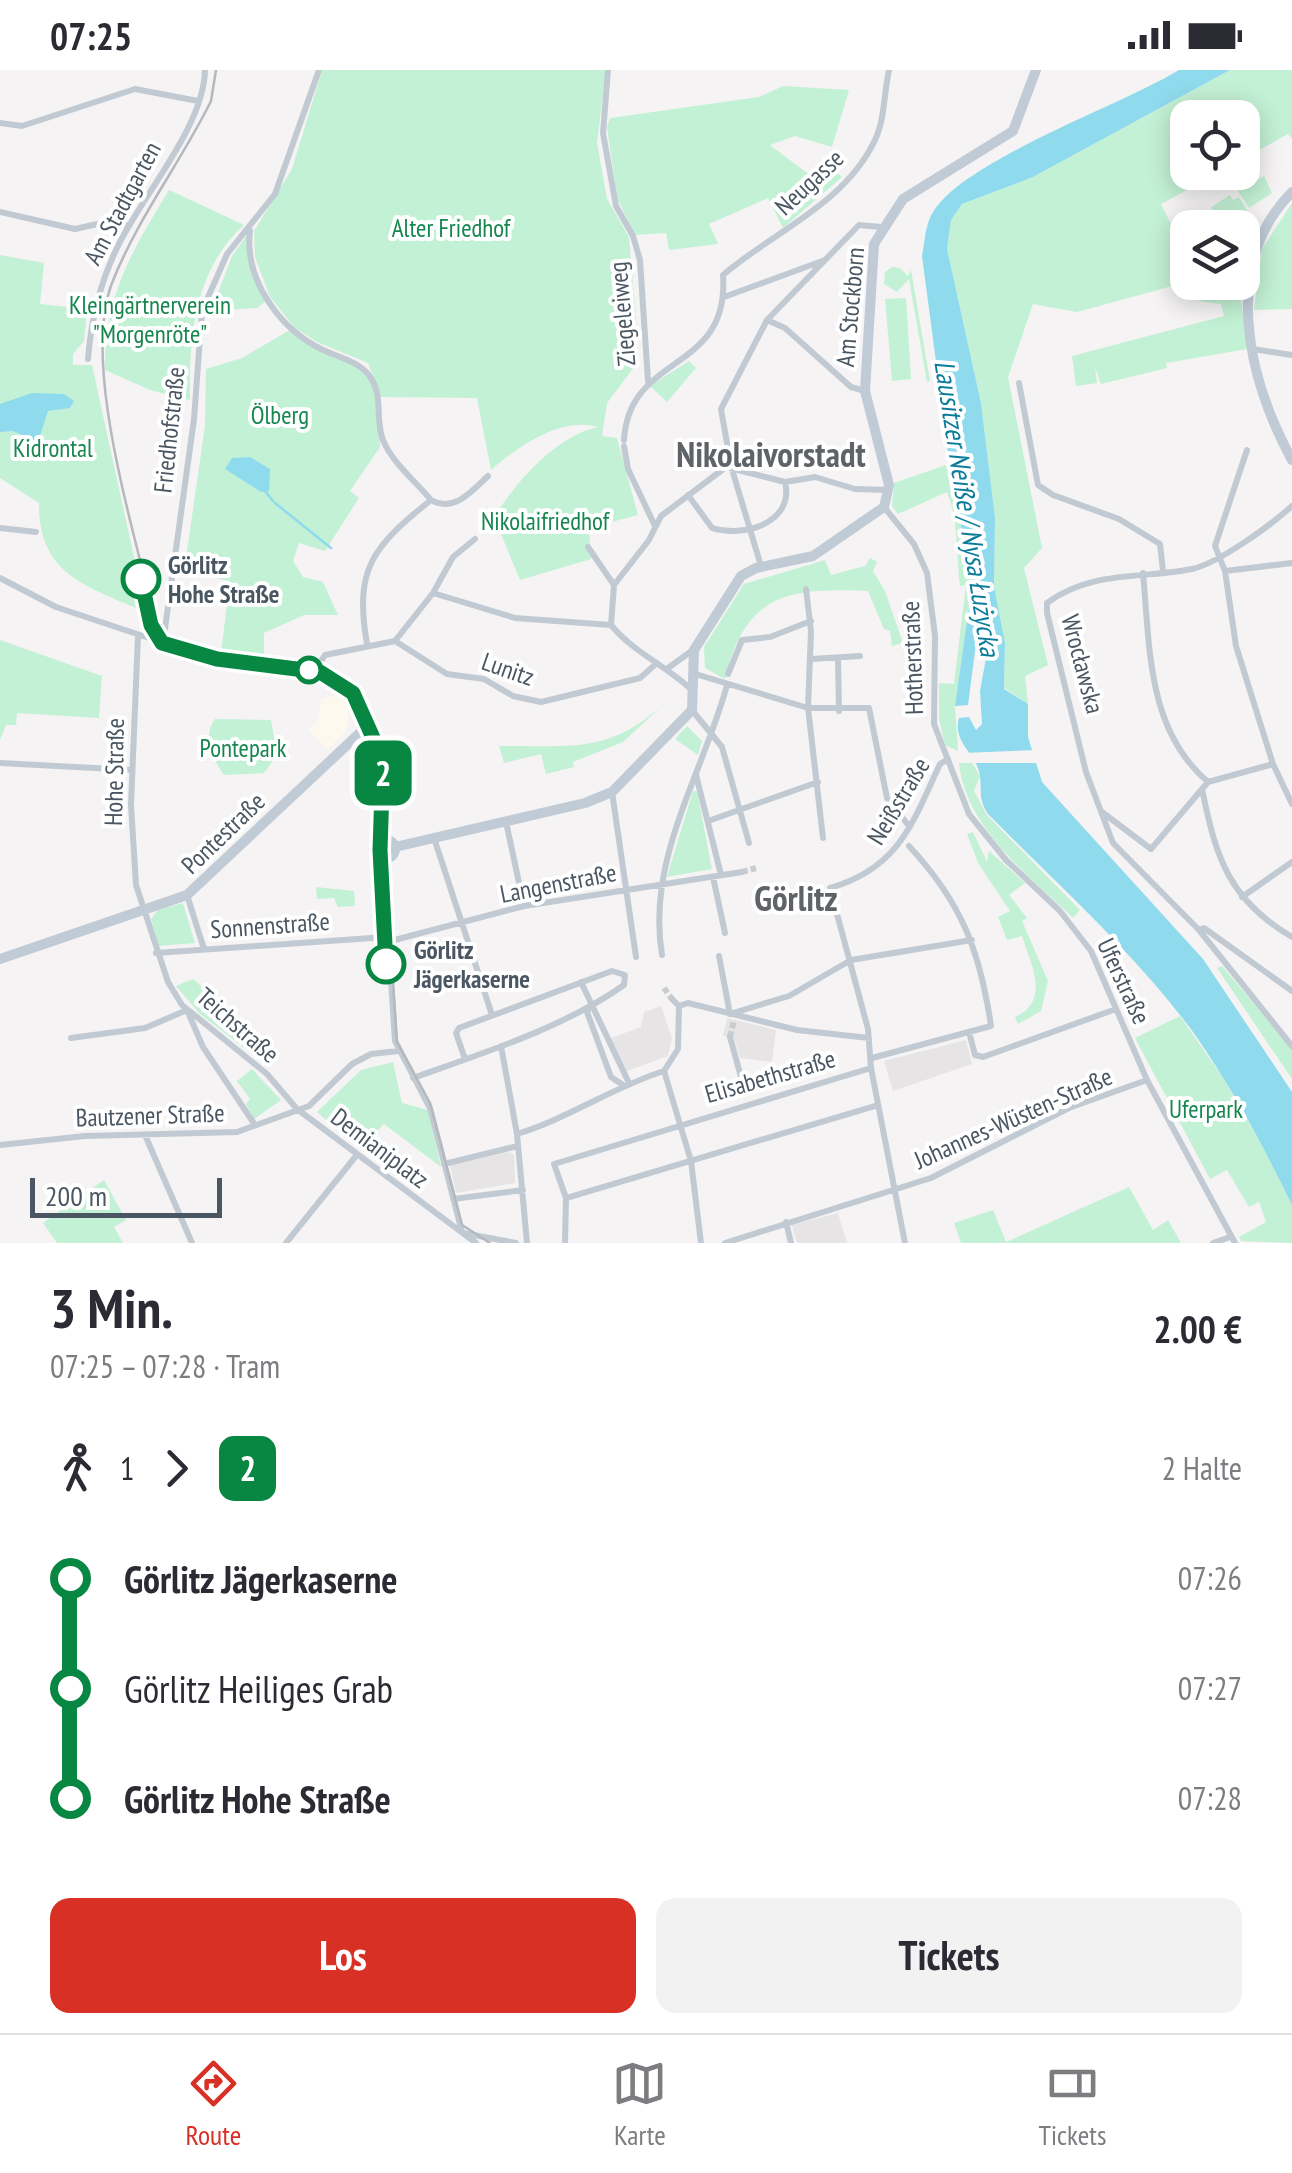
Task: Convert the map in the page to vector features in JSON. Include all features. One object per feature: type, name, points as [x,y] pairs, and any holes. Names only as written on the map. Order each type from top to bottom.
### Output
[{"type":"street","name":"Am Stadtgarten","points":[[88,360],[94,308],[129,226],[198,101],[204,70]]},
{"type":"street","name":"Friedhofstraße","points":[[163,643],[194,419],[200,322],[228,254],[250,229],[286,168],[319,70]]},
{"type":"street","name":"Ziegeleiweg","points":[[608,70],[603,133],[616,206],[633,236],[640,260],[648,381]]},
{"type":"street","name":"Neugasse","points":[[724,297],[723,275],[811,212],[859,164],[877,135],[888,70]]},
{"type":"street","points":[[761,567],[731,466],[720,409],[768,320],[858,225],[881,227],[903,199],[924,184],[1007,138],[1023,113],[1036,70]]},
{"type":"street","points":[[0,124],[22,126],[134,90],[198,101]]},
{"type":"street","points":[[1292,192],[1266,226],[1246,291],[1263,399],[1292,460]]},
{"type":"street","points":[[0,212],[75,229],[106,222],[129,226]]},
{"type":"street","name":"Am Stockborn","points":[[881,227],[870,266],[864,391],[889,490]]},
{"type":"street","points":[[250,229],[250,258],[267,300],[291,329],[358,364],[370,377],[380,397],[384,444],[431,500],[438,504],[458,502],[488,476]]},
{"type":"street","points":[[656,526],[628,469],[624,443],[636,394],[648,381],[700,347],[724,297],[825,260]]},
{"type":"street","points":[[768,320],[785,328],[851,387],[864,391]]},
{"type":"street","points":[[1254,350],[1292,355]]},
{"type":"street","points":[[1019,382],[1038,485],[1052,495],[1120,519],[1160,544],[1163,571]]},
{"type":"street","points":[[1247,450],[1216,542],[1225,571],[1234,637],[1273,764],[1292,804]]},
{"type":"street","points":[[668,668],[694,650],[741,576],[761,567],[813,556],[884,507],[889,490],[855,489],[815,478],[785,482],[731,466]]},
{"type":"street","points":[[611,625],[614,585],[665,511],[731,466]]},
{"type":"street","points":[[688,495],[712,528],[734,533],[751,530],[782,510],[788,498],[785,482]]},
{"type":"street","points":[[367,644],[360,592],[368,568],[383,545],[431,500]]},
{"type":"street","name":"Wrocławska","points":[[1100,811],[1050,630],[1047,603],[1073,588],[1143,573],[1192,569],[1292,506]]},
{"type":"street","name":"Hotherstraße","points":[[884,507],[914,544],[927,573],[934,636],[934,724],[948,759]]},
{"type":"street","points":[[0,528],[36,532]]},
{"type":"street","points":[[316,669],[322,657],[367,644],[395,642],[433,593],[453,556],[475,539]]},
{"type":"street","points":[[588,547],[614,585]]},
{"type":"street","points":[[1225,571],[1292,563]]},
{"type":"street","points":[[1143,573],[1149,655],[1165,726],[1181,757],[1205,785],[1225,874],[1263,920],[1292,937]]},
{"type":"street","points":[[0,578],[56,607],[163,643],[219,658],[316,669],[352,688],[385,764],[383,840],[376,848],[383,858],[398,1051]]},
{"type":"street","points":[[806,588],[811,621],[808,708],[822,838]]},
{"type":"street","points":[[433,593],[515,618],[611,625],[638,652],[668,668],[694,692]]},
{"type":"street","points":[[662,956],[657,924],[658,887],[742,640],[770,637],[811,621]]},
{"type":"street","name":"Hohe Straße","points":[[138,635],[132,770],[141,909]]},
{"type":"street","name":"Lunitz","points":[[395,642],[447,674],[484,679],[513,696],[549,702],[640,678],[657,663]]},
{"type":"street","points":[[383,840],[395,848],[612,792],[692,710],[694,650]]},
{"type":"street","points":[[810,659],[860,656]]},
{"type":"street","points":[[838,658],[839,711]]},
{"type":"street","points":[[692,673],[808,708],[869,708],[887,798],[909,826]]},
{"type":"street","points":[[692,710],[722,747],[748,842]]},
{"type":"street","name":"Pontestraße","points":[[0,959],[187,895],[350,737],[371,732]]},
{"type":"street","name":"Neißstraße","points":[[851,960],[831,890],[870,872],[906,844],[909,826],[940,764],[948,759]]},
{"type":"street","name":"Uferstraße","points":[[948,759],[975,824],[1074,927],[1090,951],[1147,1080],[1233,1241]]},
{"type":"street","points":[[0,763],[132,770]]},
{"type":"street","points":[[1100,811],[1151,849],[1205,785],[1273,764]]},
{"type":"street","points":[[696,774],[711,820],[726,934]]},
{"type":"street","points":[[711,820],[818,782]]},
{"type":"street","points":[[612,792],[636,957]]},
{"type":"street","points":[[1100,811],[1103,824],[1124,857],[1199,930],[1292,1046]]},
{"type":"street","points":[[506,822],[524,906]]},
{"type":"street","points":[[434,838],[492,1015]]},
{"type":"street","points":[[872,1058],[991,1026],[984,978],[972,940],[950,897],[906,844]]},
{"type":"street","points":[[383,858],[392,855],[395,848]]},
{"type":"street","points":[[1242,897],[1292,862]]},
{"type":"street","name":"Langenstraße","points":[[387,940],[524,906],[741,871]]},
{"type":"street","points":[[187,895],[204,949]]},
{"type":"street","name":"Teichstraße","points":[[141,909],[168,982],[187,1010],[268,1074],[297,1109]]},
{"type":"street","points":[[1199,930],[1204,928],[1292,991]]},
{"type":"street","name":"Sonnenstraße","points":[[156,953],[387,940]]},
{"type":"street","points":[[732,1017],[789,996],[851,960],[972,940]]},
{"type":"street","points":[[718,956],[732,1017]]},
{"type":"street","points":[[851,960],[869,1038],[871,1068],[905,1243]]},
{"type":"street","points":[[413,1078],[466,1059],[500,1046],[590,1006],[624,985],[626,975],[612,971],[456,1031],[466,1059]]},
{"type":"street","points":[[581,982],[626,1083]]},
{"type":"street","points":[[517,1134],[562,1118],[626,1083],[664,1070],[678,1050],[679,1006],[672,999]]},
{"type":"street","points":[[679,1006],[688,1003],[732,1017],[797,1030],[869,1038]]},
{"type":"street","points":[[969,1032],[975,1054],[983,1057],[1116,1008]]},
{"type":"street","points":[[71,1038],[145,1028],[187,1010],[203,1047],[255,1126]]},
{"type":"street","points":[[730,1037],[744,1088]]},
{"type":"street","points":[[500,1046],[517,1134],[526,1243]]},
{"type":"street","name":"Demianiplatz","points":[[297,1109],[309,1106],[352,1064],[370,1054],[398,1051],[430,1108],[462,1233]]},
{"type":"street","name":"Elisabethstraße","points":[[566,1198],[554,1164],[871,1068]]},
{"type":"street","points":[[664,1070],[680,1123]]},
{"type":"street","name":"Johannes-Wüsten-Straße","points":[[725,1243],[942,1174],[1070,1108],[1147,1080]]},
{"type":"street","points":[[566,1243],[566,1198],[878,1105]]},
{"type":"street","name":"Demianiplatz","points":[[297,1109],[476,1243]]},
{"type":"street","name":"Bautzener Straße","points":[[0,1145],[85,1136],[222,1135],[297,1109]]},
{"type":"street","name":"Elisabethstraße","points":[[680,1123],[691,1160],[701,1243]]},
{"type":"street","points":[[145,1135],[192,1243]]},
{"type":"street","points":[[444,1164],[518,1146]]},
{"type":"street","points":[[286,1243],[356,1156]]},
{"type":"street","points":[[453,1200],[524,1190]]},
{"type":"street","name":"Demianiplatz","points":[[441,1218],[453,1200]]},
{"type":"street","points":[[786,1222],[791,1243]]},
{"type":"street","name":"Demianiplatz","points":[[462,1233],[516,1243]]},
{"type":"street","points":[[1213,1243],[1233,1241]]},
{"type":"shaded area","points":[[344,693],[350,711],[346,731],[327,750],[309,730],[318,720],[321,699]]},
{"type":"shaded area","points":[[661,1006],[672,1038],[668,1056],[624,1072],[611,1038],[641,1027],[644,1012]]},
{"type":"shaded area","points":[[727,1018],[776,1030],[772,1062],[740,1058],[734,1038],[723,1036]]},
{"type":"shaded area","points":[[966,1040],[972,1064],[893,1091],[884,1061]]},
{"type":"shaded area","points":[[509,1152],[514,1155],[515,1183],[456,1193],[450,1165]]},
{"type":"shaded area","points":[[838,1213],[847,1243],[797,1243],[792,1225]]},
{"type":"green space","name":"Alter Friedhof","points":[[322,70],[606,70],[597,143],[607,199],[629,237],[638,362],[607,403],[602,436],[617,438],[638,515],[589,528],[591,559],[520,580],[494,517],[539,462],[567,440],[598,427],[569,426],[540,436],[491,470],[477,398],[381,397],[368,363],[317,342],[295,328],[270,297],[255,257],[254,231],[292,169]]},
{"type":"green space","points":[[1230,70],[1292,70],[1292,139],[1288,134],[1260,150],[1260,100],[1175,100]]},
{"type":"green space","points":[[783,86],[849,90],[832,147],[795,136],[770,145],[811,176],[832,168],[842,177],[783,228],[768,198],[709,224],[718,244],[669,250],[666,233],[635,235],[617,198],[607,127],[610,118],[759,97]]},
{"type":"green space","points":[[1170,103],[1170,190],[1187,190],[1161,204],[1170,222],[1170,287],[1077,312],[1033,304],[1008,377],[1042,548],[1024,568],[1048,665],[1025,676],[1028,704],[1004,688],[1005,643],[994,586],[995,518],[981,403],[947,249],[951,220],[962,204],[1033,177]]},
{"type":"green space","points":[[1264,176],[1272,193],[1249,208],[1238,191],[1260,190],[1260,178]]},
{"type":"green space","name":"Kleingärtnerverein \"Morgenröte\"","points":[[169,190],[244,225],[214,262],[198,306],[191,352],[190,400],[150,390],[105,370],[115,296],[132,255]]},
{"type":"green space","points":[[1230,195],[1233,200],[1239,197],[1247,210],[1213,210],[1211,207]]},
{"type":"green space","points":[[1292,203],[1292,309],[1254,310],[1255,300],[1260,300],[1262,249]]},
{"type":"green space","points":[[249,232],[247,244],[266,301],[257,308],[211,311],[232,256]]},
{"type":"green space","name":"Kidrontal","points":[[0,255],[44,263],[40,304],[87,309],[84,341],[73,354],[73,365],[92,365],[146,612],[70,575],[47,547],[39,503],[0,478]]},
{"type":"green space","points":[[892,267],[900,268],[908,276],[911,270],[930,381],[927,382],[909,279],[897,292],[884,284],[885,272]]},
{"type":"green space","points":[[906,298],[911,379],[892,381],[885,299]]},
{"type":"green space","points":[[1241,300],[1247,349],[1166,363],[1167,368],[1101,384],[1095,367],[1097,383],[1076,386],[1072,356],[1224,316],[1221,304],[1199,301]]},
{"type":"green space","name":"Ölberg","points":[[290,330],[358,365],[380,397],[380,447],[350,491],[359,498],[325,551],[299,543],[293,561],[303,577],[323,582],[338,615],[304,615],[264,633],[264,658],[221,652],[230,581],[184,572],[205,426],[206,369],[242,358]]},
{"type":"green space","points":[[689,361],[696,368],[667,402],[650,386]]},
{"type":"green space","points":[[949,464],[973,578],[955,706],[958,751],[945,745],[939,719],[939,683],[954,684],[966,585],[960,586],[951,503],[947,492],[898,514],[892,506],[894,483]]},
{"type":"green space","points":[[870,558],[877,562],[873,571],[885,591],[903,643],[892,646],[890,631],[884,629],[868,591],[816,591],[775,601],[759,612],[745,628],[725,679],[705,668],[704,647],[744,584],[825,560],[831,575],[865,566]]},
{"type":"green space","points":[[0,640],[102,676],[99,718],[17,713],[16,725],[6,725],[0,740]]},
{"type":"green space","points":[[665,703],[623,742],[573,762],[574,767],[546,774],[541,754],[504,763],[499,746],[588,744],[625,732]]},
{"type":"green space","name":"Pontepark","points":[[215,719],[271,720],[277,755],[264,773],[224,775],[209,740]]},
{"type":"green space","points":[[687,726],[702,741],[698,755],[675,739]]},
{"type":"green space","points":[[959,763],[972,763],[980,776],[974,791],[987,815],[1080,910],[1073,918],[1020,869],[987,830],[964,787]]},
{"type":"green space","points":[[693,791],[697,791],[712,869],[667,877]]},
{"type":"green space","points":[[973,832],[987,862],[989,851],[1025,883],[1009,895],[1027,918],[1022,921],[1048,981],[1041,1011],[1018,1024],[1015,1017],[1033,1002],[1033,970],[1022,936],[1007,940],[998,917],[1010,911],[978,863],[967,834]]},
{"type":"green space","points":[[316,887],[354,891],[355,906],[338,907],[334,898],[317,899]]},
{"type":"green space","points":[[183,903],[195,943],[159,946],[151,919],[158,910]]},
{"type":"green space","points":[[1222,966],[1292,1049],[1292,1079],[1217,968]]},
{"type":"green space","points":[[193,979],[219,1003],[229,1026],[248,1024],[251,1053],[200,1014],[176,986]]},
{"type":"green space","name":"Uferpark","points":[[1180,1016],[1224,1079],[1272,1163],[1292,1205],[1292,1243],[1241,1241],[1239,1237],[1266,1222],[1259,1202],[1249,1207],[1227,1170],[1210,1179],[1135,1038]]},
{"type":"green space","points":[[393,1062],[402,1103],[428,1110],[441,1167],[384,1124],[360,1149],[317,1112],[361,1070]]},
{"type":"green space","points":[[252,1069],[281,1100],[254,1119],[246,1104],[250,1099],[237,1081]]},
{"type":"green space","points":[[104,1180],[126,1220],[114,1227],[123,1243],[57,1243],[43,1223]]},
{"type":"green space","points":[[1129,1187],[1153,1230],[1168,1220],[1181,1243],[961,1243],[954,1223],[993,1210],[1006,1242]]},
{"type":"water","name":"Lausitzer Neiße / Nysa Łużycka","points":[[1179,70],[1230,70],[1033,177],[962,204],[951,220],[947,249],[981,403],[995,518],[994,586],[1005,643],[1004,689],[1028,704],[1028,737],[1042,782],[1203,959],[1292,1092],[1292,1205],[1246,1116],[1193,1032],[1121,947],[988,814],[978,768],[958,727],[959,718],[969,717],[976,730],[982,724],[980,691],[989,642],[980,613],[968,705],[955,706],[973,578],[953,490],[922,256],[928,222],[950,192],[976,173],[1009,153]]},
{"type":"water","points":[[32,393],[64,394],[74,401],[70,408],[48,411],[38,442],[13,431],[0,432],[0,404]]},
{"type":"water","points":[[250,457],[270,469],[269,491],[261,492],[225,469],[232,458]]},
{"type":"pier","points":[[1036,750],[1041,763],[966,763],[962,753]]},
{"type":"waterway","points":[[265,491],[273,501]]},
{"type":"waterway","points":[[275,503],[331,548]]},
{"type":"tunnel","points":[[742,872],[756,868]]},
{"type":"tunnel","points":[[664,988],[672,999]]},
{"type":"tunnel","points":[[730,1037],[734,1020]]},
{"type":"tram line","points":[[216,70],[211,101],[122,259],[104,317],[106,401],[124,493],[160,634],[175,645],[219,656],[323,669],[345,680],[360,697],[387,762],[385,865],[397,1042],[430,1103],[462,1225],[490,1243]]},
{"type":"tram line","name":"2","points":[[141,579],[151,625],[162,643],[217,659],[320,672],[342,682],[357,699],[383,760],[380,850],[386,964]]},
{"type":"place","name":"Görlitz Hohe Straße","points":[[141,579]]},
{"type":"place","name":"Görlitz Jägerkaserne","points":[[386,964]]},
{"type":"district","name":"Nikolaivorstadt","points":[[771,454]]},
{"type":"district","name":"Görlitz","points":[[796,898]]},
{"type":"park label","name":"Nikolaifriedhof","points":[[545,521]]}]
